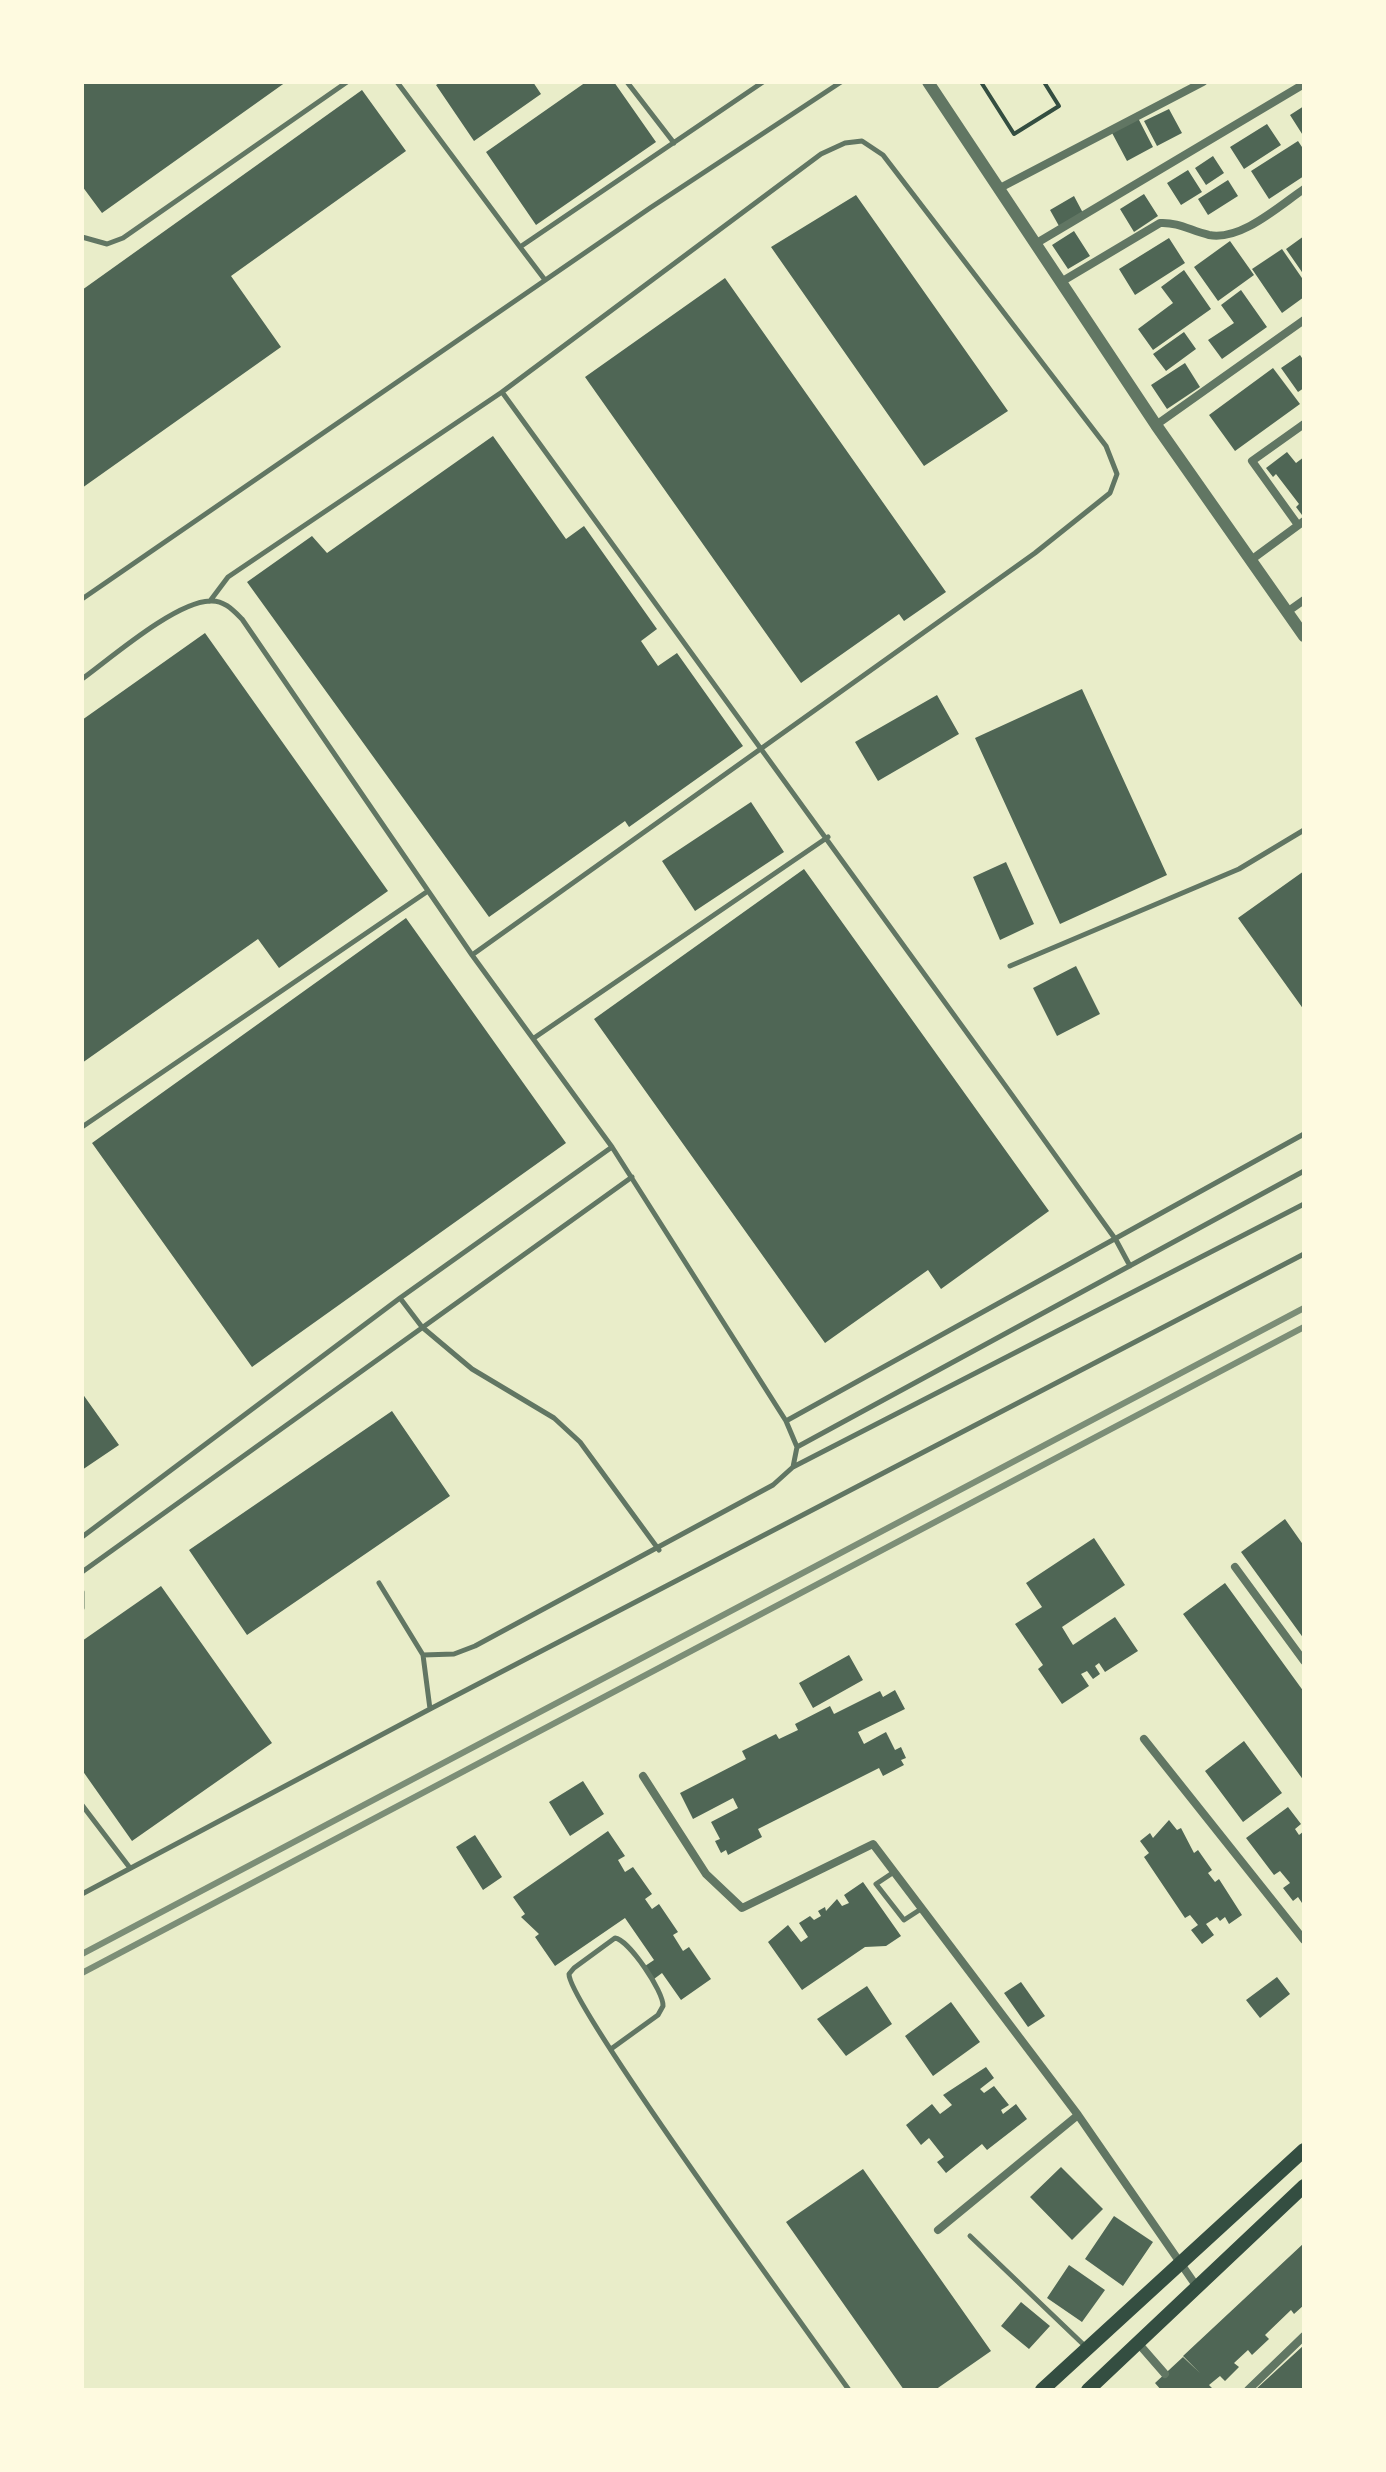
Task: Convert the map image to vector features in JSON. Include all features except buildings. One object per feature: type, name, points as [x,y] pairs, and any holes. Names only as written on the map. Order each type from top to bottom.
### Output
[{"type":"main road","points":[[1042,2390],[1304,2150]]},
{"type":"main road","points":[[1088,2390],[1304,2186]]},
{"type":"street","points":[[928,82],[1156,425],[1304,636]]},
{"type":"street","points":[[998,189],[1203,82]]},
{"type":"street","points":[[1035,244],[1304,84]]},
{"type":"street","points":[[1061,282],[1160,223],[1175,222],[1211,235],[1228,235],[1304,189]]},
{"type":"street","points":[[1156,425],[1304,320]]},
{"type":"street","points":[[1251,560],[1301,523],[1252,461],[1304,424]]},
{"type":"street","points":[[1287,612],[1304,600]]},
{"type":"street","points":[[1235,1567],[1304,1661]]},
{"type":"street","points":[[1144,1739],[1304,1940]]},
{"type":"street","points":[[643,1776],[706,1874],[742,1908],[873,1844],[1078,2115],[1197,2287]]},
{"type":"street","points":[[938,2230],[1078,2115]]},
{"type":"street","points":[[1248,2390],[1304,2336]]},
{"type":"street","points":[[1138,2343],[1165,2374]]},
{"type":"lane","points":[[82,237],[107,244],[123,238],[347,82]]},
{"type":"lane","points":[[397,82],[545,280]]},
{"type":"lane","points":[[627,82],[674,143]]},
{"type":"lane","points":[[520,247],[763,82]]},
{"type":"lane","points":[[82,599],[545,280],[841,82]]},
{"type":"lane","points":[[210,601],[228,577],[502,392],[821,154],[845,143],[862,141],[883,155],[1106,446],[1117,474],[1110,493],[1035,553],[472,955]]},
{"type":"lane","points":[[502,392],[828,837],[1116,1240],[1130,1266]]},
{"type":"lane","points":[[82,679],[168,616],[210,601],[228,605],[242,619],[472,955],[632,1177],[786,1421],[797,1447],[793,1467]]},
{"type":"lane","points":[[1010,966],[1239,869],[1304,830]]},
{"type":"lane","points":[[534,1038],[828,837]]},
{"type":"lane","points":[[82,1127],[428,891]]},
{"type":"lane","points":[[786,1421],[1304,1134]]},
{"type":"lane","points":[[82,1537],[400,1298],[612,1147]]},
{"type":"lane","points":[[797,1447],[1304,1171]]},
{"type":"lane","points":[[82,1572],[632,1177]]},
{"type":"lane","points":[[423,1655],[454,1654],[475,1646],[659,1550],[773,1485],[793,1467],[1304,1204]]},
{"type":"lane","points":[[82,1894],[430,1709],[1304,1254]]},
{"type":"lane","points":[[400,1298],[422,1327],[472,1369],[554,1418],[580,1442],[659,1550]]},
{"type":"lane","points":[[379,1583],[423,1655],[430,1709]]},
{"type":"lane","points":[[82,1592],[82,1608]]},
{"type":"lane","points":[[82,1805],[130,1868]]},
{"type":"lane","points":[[894,1872],[876,1884],[904,1920],[922,1908]]},
{"type":"lane","points":[[611,2049],[658,2015],[663,2006],[660,1992],[628,1944],[615,1938],[574,1968],[569,1981],[611,2049],[849,2390]]},
{"type":"lane","points":[[970,2236],[1087,2348]]},
{"type":"path","points":[[981,82],[1014,134],[1059,106],[1044,82]]},
{"type":"railway","points":[[82,1954],[1304,1308]]},
{"type":"railway","points":[[82,1973],[1304,1327]]}]
